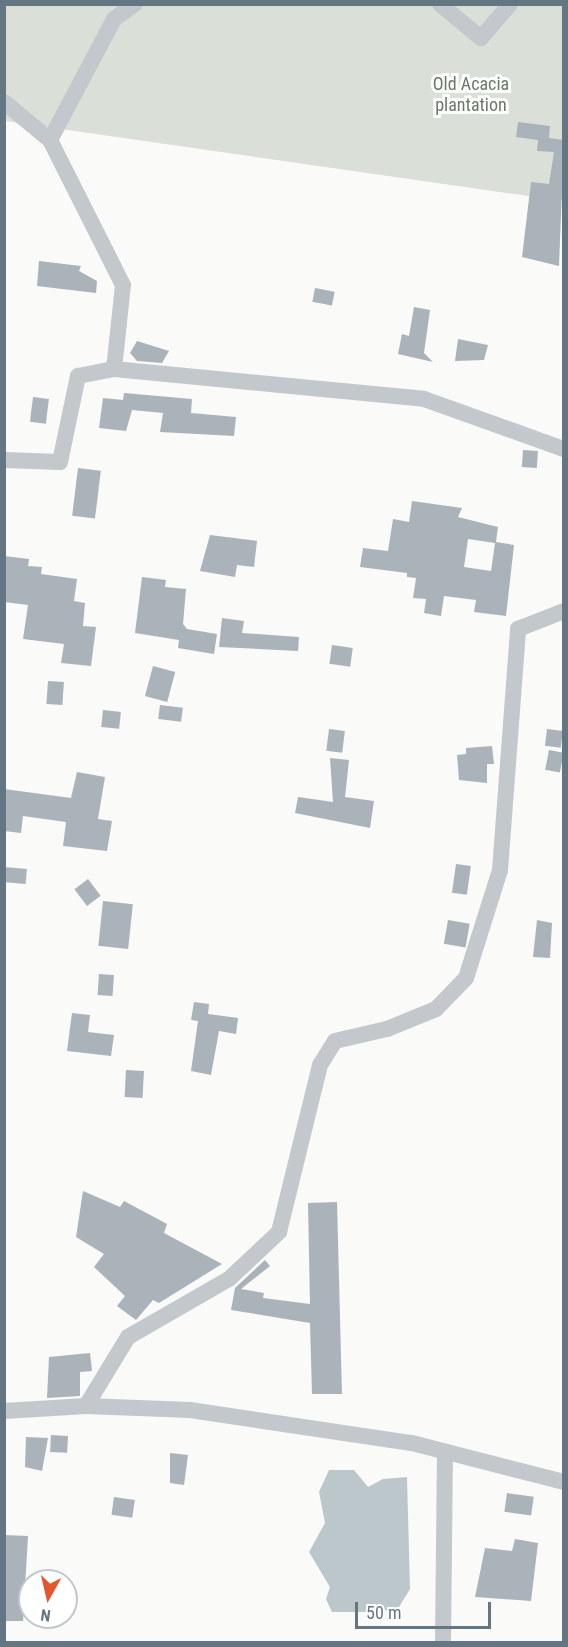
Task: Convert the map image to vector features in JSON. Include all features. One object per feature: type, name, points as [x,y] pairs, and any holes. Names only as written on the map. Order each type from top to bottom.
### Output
[{"type":"street","points":[[50,140],[114,19],[135,4]]},
{"type":"street","points":[[440,4],[481,38],[510,4]]},
{"type":"street","points":[[4,102],[50,140],[123,285],[114,369]]},
{"type":"street","points":[[4,460],[60,462],[78,376],[114,369],[424,399],[564,449]]},
{"type":"street","points":[[86,1406],[128,1337],[229,1279],[279,1232],[320,1065],[335,1041],[387,1029],[436,1009],[466,978],[500,870],[518,629],[564,611]]},
{"type":"street","points":[[4,1411],[86,1406],[190,1410],[445,1452],[564,1482]]},
{"type":"street","points":[[443,1642],[445,1452]]},
{"type":"green space","name":"Old Acacia plantation","points":[[5,5],[563,5],[563,201],[5,121]]},
{"type":"shaded area","points":[[329,1470],[354,1470],[368,1487],[383,1479],[407,1477],[410,1589],[399,1607],[379,1612],[332,1612],[326,1599],[330,1587],[309,1552],[325,1523],[319,1492]]},
{"type":"building","points":[[518,122],[550,126],[549,138],[564,140],[559,266],[522,257],[531,182],[549,184],[554,152],[537,151],[538,140],[516,137]]},
{"type":"building","points":[[39,261],[81,266],[79,271],[97,281],[96,293],[37,286]]},
{"type":"building","points":[[315,288],[335,292],[332,306],[312,302]]},
{"type":"building","points":[[414,307],[430,310],[424,353],[433,362],[398,354],[402,334],[409,336]]},
{"type":"building","points":[[458,339],[488,345],[484,360],[455,361]]},
{"type":"building","points":[[137,341],[169,351],[162,363],[137,361],[130,353]]},
{"type":"building","points":[[124,393],[192,399],[191,413],[236,417],[234,436],[160,432],[163,413],[132,410],[126,431],[99,428],[103,398],[123,400]]},
{"type":"building","points":[[33,397],[49,399],[46,424],[30,422]]},
{"type":"building","points":[[523,450],[538,451],[537,468],[522,467]]},
{"type":"building","points":[[78,468],[101,471],[95,518],[72,516]]},
{"type":"building","points":[[412,501],[462,508],[458,517],[498,527],[496,542],[514,545],[506,616],[474,612],[476,600],[444,596],[441,616],[424,613],[426,599],[413,598],[416,578],[407,577],[407,573],[360,567],[363,548],[388,551],[393,519],[409,522]],"holes":[[[468,539],[495,543],[491,571],[464,567]]]},
{"type":"building","points":[[210,535],[257,541],[254,567],[237,565],[235,577],[200,571]]},
{"type":"building","points":[[4,556],[29,559],[28,566],[42,567],[41,574],[77,579],[74,601],[85,603],[83,626],[96,627],[91,666],[61,663],[64,644],[23,639],[28,605],[4,602]]},
{"type":"building","points":[[142,577],[166,580],[165,587],[186,589],[183,624],[187,629],[217,634],[214,654],[178,648],[179,640],[135,633]]},
{"type":"building","points":[[222,618],[244,621],[242,633],[299,637],[298,651],[219,647]]},
{"type":"building","points":[[332,645],[353,648],[350,667],[329,664]]},
{"type":"building","points":[[153,666],[175,672],[167,702],[145,696]]},
{"type":"building","points":[[48,681],[64,682],[62,705],[46,704]]},
{"type":"building","points":[[160,705],[183,708],[181,722],[158,719]]},
{"type":"building","points":[[103,710],[121,712],[119,729],[101,727]]},
{"type":"building","points":[[329,729],[345,731],[342,753],[326,751]]},
{"type":"building","points":[[547,729],[563,731],[561,748],[545,746]]},
{"type":"building","points":[[492,746],[494,764],[487,764],[487,783],[459,780],[457,755],[466,754],[466,748]]},
{"type":"building","points":[[549,750],[564,753],[560,772],[545,770]]},
{"type":"building","points":[[330,758],[349,760],[345,797],[374,801],[370,828],[295,813],[298,797],[333,802]]},
{"type":"building","points":[[77,772],[105,777],[98,819],[112,821],[107,851],[63,846],[66,822],[23,816],[21,833],[4,831],[4,789],[71,798]]},
{"type":"building","points":[[456,864],[471,866],[467,895],[452,893]]},
{"type":"building","points":[[4,867],[27,869],[26,884],[4,882]]},
{"type":"building","points":[[88,879],[101,896],[87,906],[74,889]]},
{"type":"building","points":[[103,901],[133,904],[128,949],[98,946]]},
{"type":"building","points":[[448,920],[470,924],[465,947],[444,944]]},
{"type":"building","points":[[537,920],[552,923],[550,958],[533,957]]},
{"type":"building","points":[[99,974],[114,975],[112,996],[98,995]]},
{"type":"building","points":[[194,1002],[209,1004],[208,1014],[238,1018],[236,1034],[219,1031],[211,1075],[191,1071],[198,1021],[191,1020]]},
{"type":"building","points":[[72,1013],[90,1015],[88,1032],[114,1035],[111,1056],[67,1051]]},
{"type":"building","points":[[126,1070],[144,1071],[143,1098],[125,1097]]},
{"type":"building","points":[[83,1191],[120,1207],[124,1201],[167,1224],[164,1233],[222,1264],[159,1303],[153,1300],[136,1320],[117,1306],[125,1296],[94,1267],[104,1254],[76,1237]]},
{"type":"building","points":[[337,1202],[342,1394],[312,1394],[310,1323],[231,1310],[235,1288],[265,1260],[270,1266],[241,1289],[264,1293],[263,1298],[310,1304],[308,1203]]},
{"type":"building","points":[[90,1353],[92,1371],[80,1372],[80,1396],[47,1398],[49,1357]]},
{"type":"building","points":[[51,1435],[68,1436],[67,1453],[50,1452]]},
{"type":"building","points":[[26,1437],[48,1438],[42,1471],[25,1467]]},
{"type":"building","points":[[170,1453],[188,1455],[184,1485],[170,1483]]},
{"type":"building","points":[[507,1493],[534,1497],[531,1516],[504,1512]]},
{"type":"building","points":[[114,1497],[135,1500],[132,1518],[111,1515]]},
{"type":"building","points":[[4,1535],[28,1536],[26,1569],[18,1569],[18,1621],[4,1621]]},
{"type":"building","points":[[515,1539],[538,1543],[531,1601],[475,1597],[485,1548],[512,1551]]}]
